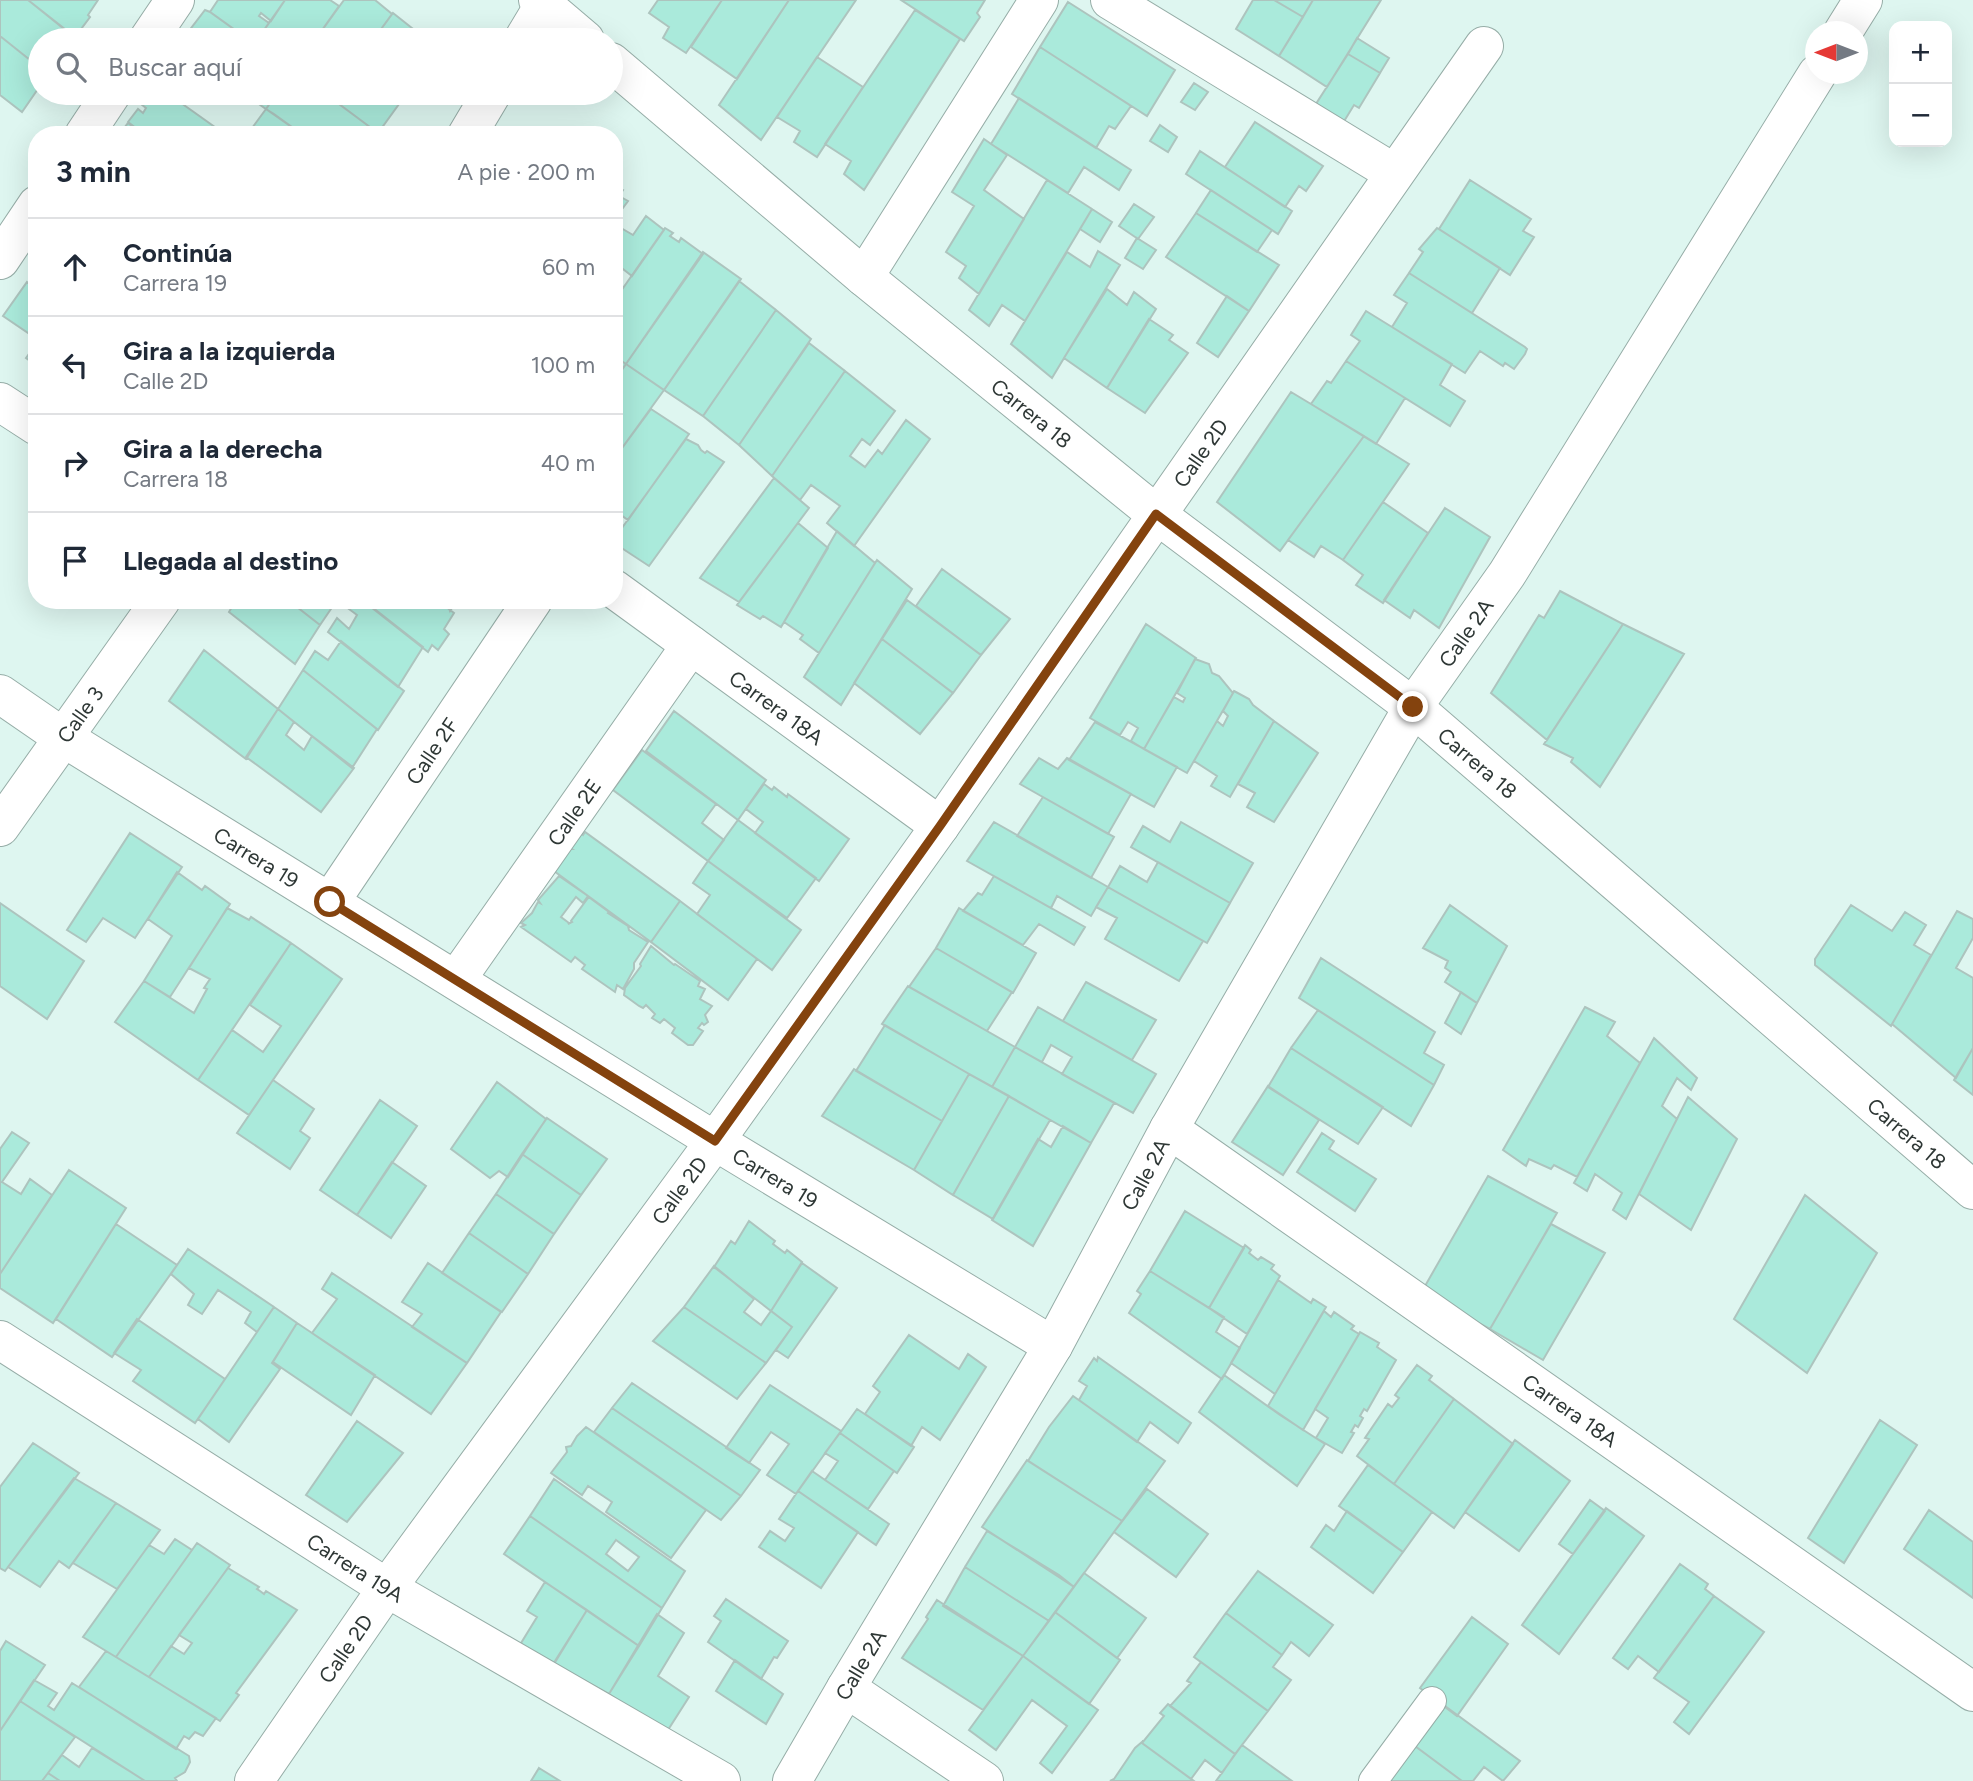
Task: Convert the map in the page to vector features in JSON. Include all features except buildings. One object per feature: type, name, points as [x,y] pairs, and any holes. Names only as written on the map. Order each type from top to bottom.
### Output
[{"type":"street","points":[[156,28],[175,0]]},
{"type":"street","points":[[864,277],[1040,0]]},
{"type":"street","points":[[1110,0],[1394,173]]},
{"type":"street","points":[[1850,21],[1863,0]]},
{"type":"street","points":[[529,28],[543,2],[572,28]]},
{"type":"street","name":"Calle 2D","points":[[254,1781],[387,1588],[715,1141],[940,826],[1484,46]]},
{"type":"street","name":"Carrera 18","points":[[623,72],[864,277],[1156,514],[1413,707],[1973,1190]]},
{"type":"street","name":"Calle 2A","points":[[792,1781],[845,1688],[1053,1346],[1169,1129],[1413,707],[1507,574],[1811,84]]},
{"type":"street","points":[[90,126],[104,105]]},
{"type":"street","points":[[472,126],[485,105]]},
{"type":"street","points":[[0,260],[28,218]]},
{"type":"street","points":[[0,402],[28,420]]},
{"type":"street","name":"Carrera 18A","points":[[623,596],[940,826]]},
{"type":"street","name":"Calle 3","points":[[0,827],[155,609]]},
{"type":"street","name":"Calle 2F","points":[[330,902],[527,609]]},
{"type":"street","name":"Calle 2E","points":[[456,980],[691,645]]},
{"type":"street","name":"Carrera 19","points":[[0,694],[64,738],[715,1141],[1053,1346]]},
{"type":"street","name":"Carrera 18A","points":[[1169,1129],[1973,1692]]},
{"type":"street","name":"Carrera 19A","points":[[0,1340],[387,1588],[720,1781]]},
{"type":"street","points":[[845,1688],[984,1781]]},
{"type":"lane","points":[[1373,1781],[1432,1701]]},
{"type":"route","points":[[330,902],[715,1141],[940,826],[1156,514],[1413,707]]}]
